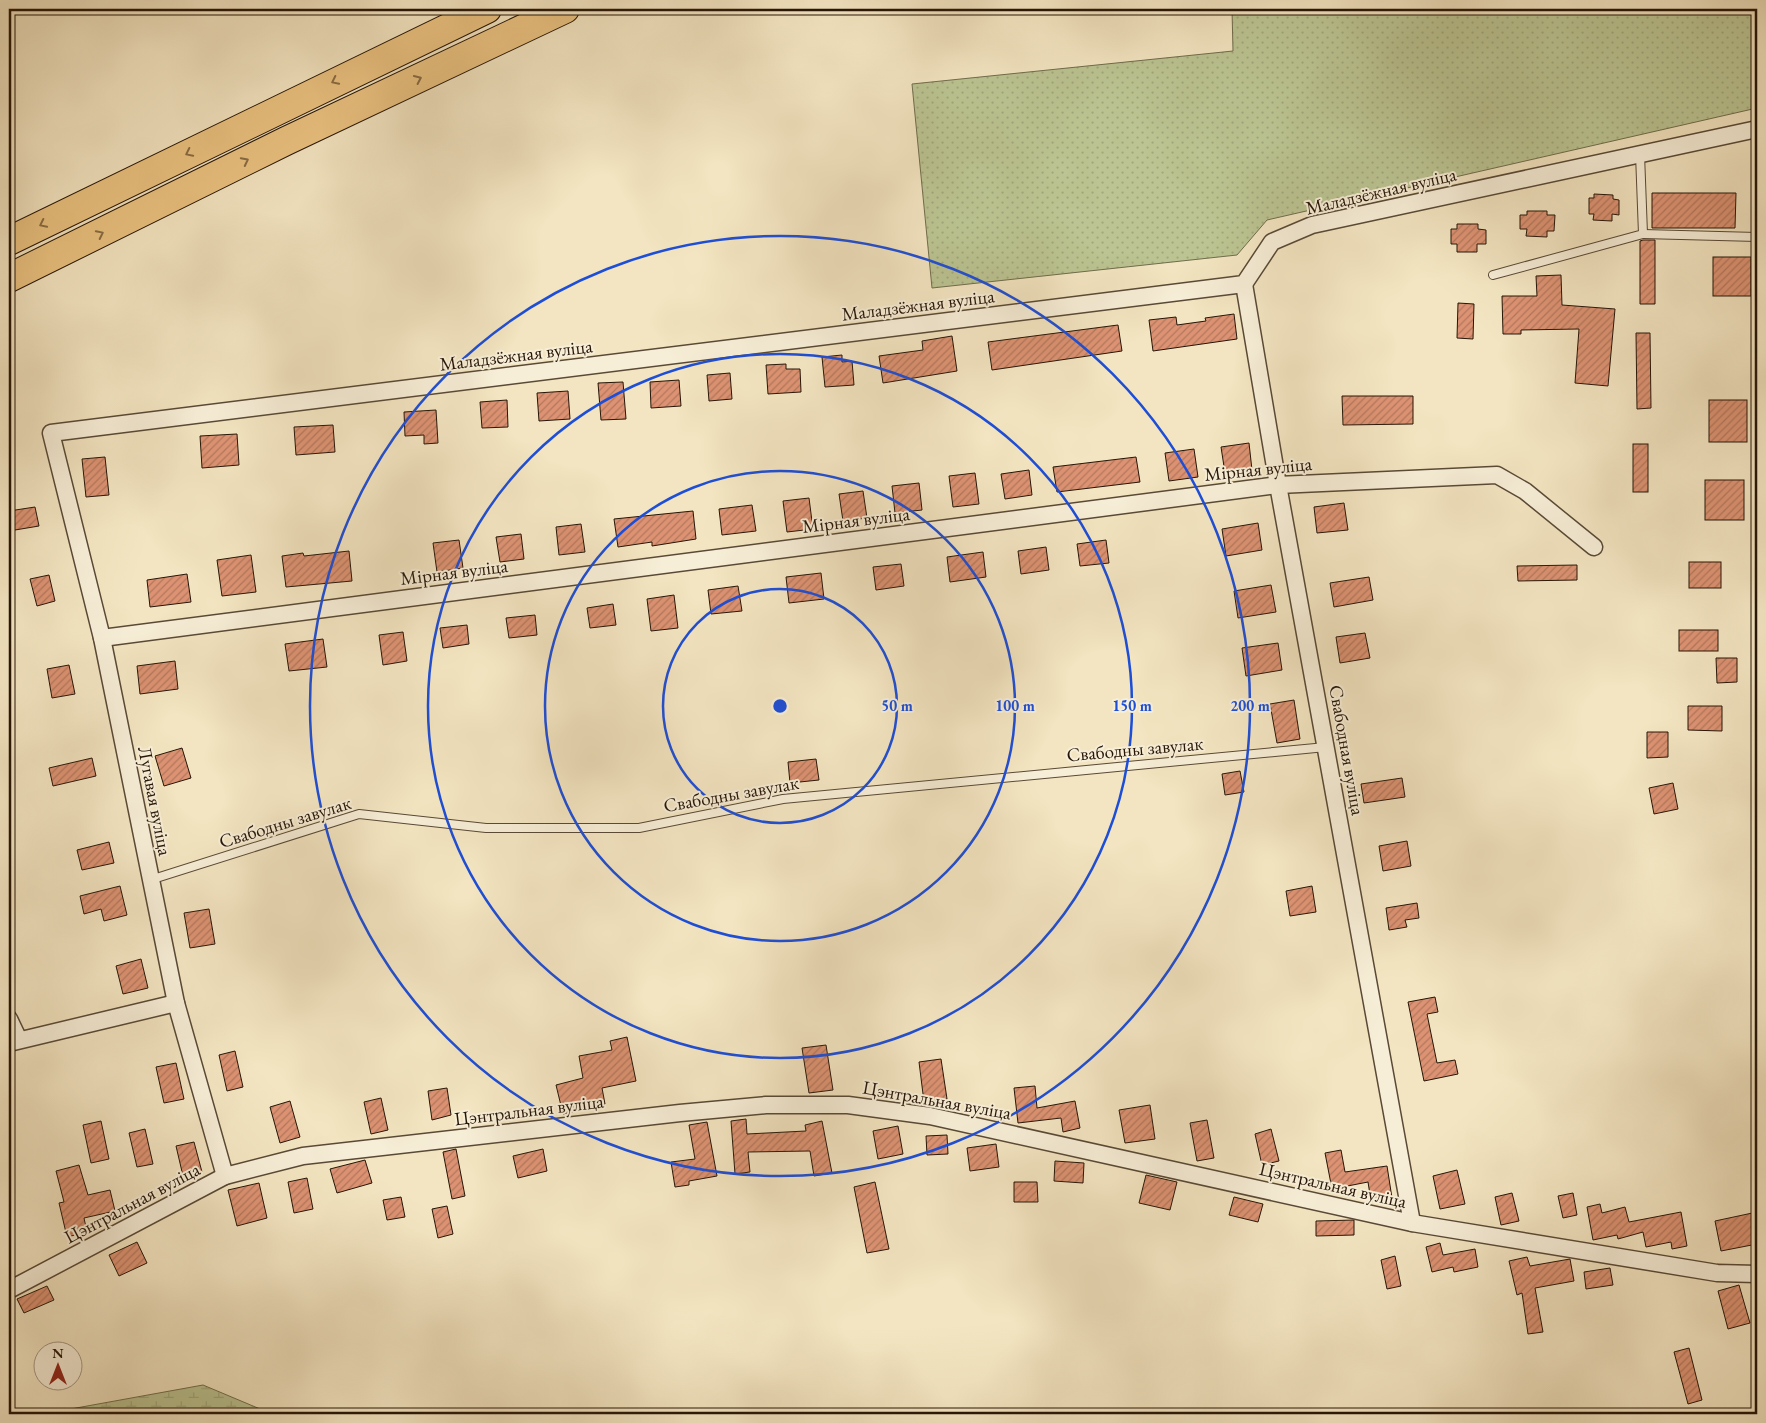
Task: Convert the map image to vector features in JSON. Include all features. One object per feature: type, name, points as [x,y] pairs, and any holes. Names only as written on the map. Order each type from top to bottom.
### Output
[{"type":"highway","points":[[9,241],[487,9]]},
{"type":"highway","points":[[9,278],[286,141],[565,9]]},
{"type":"street","name":"Маладзёжная вуліца","points":[[51,433],[1244,284],[1272,242],[1312,225],[1757,129]]},
{"type":"street","name":"Свабодная вуліца","points":[[1244,284],[1278,485],[1412,1223]]},
{"type":"street","name":"Лугавая вуліца","points":[[51,433],[102,638],[176,1003],[225,1176]]},
{"type":"street","name":"Мірная вуліца","points":[[102,638],[1278,485],[1496,475],[1525,491],[1594,546]]},
{"type":"street","points":[[9,1019],[14,1042],[176,1003]]},
{"type":"street","name":"Цэнтральная вуліца","points":[[9,1290],[225,1176],[303,1156],[766,1105],[848,1105],[930,1116],[1412,1223],[1717,1273],[1757,1274]]},
{"type":"lane","points":[[1640,154],[1643,234]]},
{"type":"lane","points":[[1493,275],[1643,234],[1757,237]]},
{"type":"lane","name":"Свабодны завулак","points":[[150,880],[359,814],[486,828],[639,828],[783,799],[1326,747]]},
{"type":"green space","points":[[1232,9],[1757,9],[1757,108],[1267,220],[1237,255],[932,288],[912,84],[1233,51]]},
{"type":"green space","points":[[203,1385],[272,1414],[43,1414]]},
{"type":"building","points":[[1652,193],[1736,193],[1735,228],[1652,228]]},
{"type":"building","points":[[1594,194],[1613,195],[1613,199],[1619,200],[1619,215],[1612,214],[1612,221],[1593,220],[1594,214],[1589,214],[1589,198],[1594,198]]},
{"type":"building","points":[[1527,211],[1547,211],[1547,215],[1555,215],[1554,231],[1547,231],[1547,237],[1526,236],[1527,229],[1520,229],[1520,215],[1527,215]]},
{"type":"building","points":[[1457,224],[1478,224],[1478,229],[1486,230],[1486,244],[1477,244],[1477,252],[1457,252],[1457,244],[1451,244],[1451,229],[1457,229]]},
{"type":"building","points":[[1655,240],[1655,304],[1640,304],[1640,241]]},
{"type":"building","points":[[1713,257],[1751,257],[1751,296],[1713,296]]},
{"type":"building","points":[[1561,275],[1562,305],[1615,309],[1608,386],[1575,383],[1579,329],[1521,330],[1521,334],[1503,334],[1502,296],[1537,296],[1536,276]]},
{"type":"building","points":[[1458,303],[1474,304],[1473,339],[1457,338]]},
{"type":"building","points":[[1234,314],[1237,339],[1153,351],[1149,320],[1176,317],[1177,325],[1206,321],[1205,318]]},
{"type":"building","points":[[1118,325],[1122,351],[992,370],[988,342]]},
{"type":"building","points":[[1636,333],[1650,333],[1651,408],[1637,409]]},
{"type":"building","points":[[952,336],[957,371],[883,383],[879,356],[923,350],[922,341]]},
{"type":"building","points":[[842,355],[842,362],[852,361],[854,385],[825,387],[822,357]]},
{"type":"building","points":[[786,364],[786,369],[800,369],[801,392],[768,394],[766,365]]},
{"type":"building","points":[[730,373],[732,399],[709,401],[707,375]]},
{"type":"building","points":[[679,380],[681,406],[651,408],[650,382]]},
{"type":"building","points":[[623,382],[626,419],[601,420],[598,383]]},
{"type":"building","points":[[568,391],[570,419],[539,421],[537,393]]},
{"type":"building","points":[[1342,396],[1413,396],[1413,424],[1343,425]]},
{"type":"building","points":[[507,400],[508,427],[482,428],[480,402]]},
{"type":"building","points":[[1709,400],[1747,400],[1747,442],[1709,442]]},
{"type":"building","points":[[436,410],[438,443],[424,444],[424,435],[405,436],[404,412]]},
{"type":"building","points":[[333,425],[335,452],[296,455],[294,427]]},
{"type":"building","points":[[237,434],[239,465],[202,468],[200,436]]},
{"type":"building","points":[[1249,443],[1252,470],[1225,473],[1221,447]]},
{"type":"building","points":[[1633,444],[1648,444],[1648,492],[1633,492]]},
{"type":"building","points":[[1194,449],[1198,477],[1169,481],[1165,453]]},
{"type":"building","points":[[105,457],[109,495],[86,497],[82,459]]},
{"type":"building","points":[[1136,457],[1140,482],[1057,492],[1053,467]]},
{"type":"building","points":[[1029,470],[1032,495],[1005,499],[1001,474]]},
{"type":"building","points":[[975,473],[979,504],[953,507],[949,476]]},
{"type":"building","points":[[1705,480],[1744,480],[1744,520],[1705,520]]},
{"type":"building","points":[[919,483],[922,510],[895,513],[892,486]]},
{"type":"building","points":[[863,491],[867,518],[843,521],[839,494]]},
{"type":"building","points":[[809,498],[813,529],[787,532],[783,501]]},
{"type":"building","points":[[1344,503],[1348,530],[1317,533],[1314,507]]},
{"type":"building","points":[[752,505],[756,531],[722,535],[719,509]]},
{"type":"building","points":[[35,507],[39,526],[9,531],[9,511]]},
{"type":"building","points":[[693,511],[696,539],[652,546],[652,542],[618,547],[614,519]]},
{"type":"building","points":[[1258,523],[1262,550],[1226,556],[1222,529]]},
{"type":"building","points":[[581,524],[585,552],[559,555],[556,527]]},
{"type":"building","points":[[521,534],[524,559],[500,562],[496,537]]},
{"type":"building","points":[[459,540],[463,568],[437,572],[433,543]]},
{"type":"building","points":[[1106,540],[1109,563],[1080,566],[1077,544]]},
{"type":"building","points":[[1046,547],[1049,570],[1021,574],[1018,551]]},
{"type":"building","points":[[349,551],[352,581],[286,587],[282,556],[303,553],[304,556]]},
{"type":"building","points":[[983,552],[986,577],[950,582],[947,557]]},
{"type":"building","points":[[251,555],[256,592],[222,596],[217,560]]},
{"type":"building","points":[[1689,562],[1721,562],[1721,588],[1689,588]]},
{"type":"building","points":[[901,564],[904,586],[876,590],[873,567]]},
{"type":"building","points":[[1577,565],[1577,580],[1518,581],[1517,566]]},
{"type":"building","points":[[821,573],[824,599],[789,603],[786,577]]},
{"type":"building","points":[[187,574],[191,602],[150,607],[147,580]]},
{"type":"building","points":[[49,575],[55,601],[37,606],[30,579]]},
{"type":"building","points":[[1369,577],[1373,600],[1334,607],[1330,583]]},
{"type":"building","points":[[1271,585],[1276,612],[1238,618],[1234,591]]},
{"type":"building","points":[[738,586],[742,611],[711,614],[708,590]]},
{"type":"building","points":[[674,595],[678,628],[651,631],[647,599]]},
{"type":"building","points":[[613,604],[616,625],[590,628],[587,608]]},
{"type":"building","points":[[535,615],[537,635],[509,638],[506,618]]},
{"type":"building","points":[[467,625],[469,644],[443,648],[440,628]]},
{"type":"building","points":[[1679,630],[1718,630],[1718,651],[1679,651]]},
{"type":"building","points":[[403,632],[407,661],[383,665],[379,635]]},
{"type":"building","points":[[1365,633],[1370,658],[1340,663],[1336,637]]},
{"type":"building","points":[[323,639],[327,667],[289,671],[285,644]]},
{"type":"building","points":[[1278,643],[1282,670],[1246,676],[1242,648]]},
{"type":"building","points":[[1716,658],[1737,658],[1737,682],[1717,683]]},
{"type":"building","points":[[175,661],[178,689],[140,694],[137,666]]},
{"type":"building","points":[[69,665],[75,694],[52,698],[47,669]]},
{"type":"building","points":[[1294,700],[1300,739],[1277,743],[1270,704]]},
{"type":"building","points":[[1688,706],[1722,706],[1722,731],[1688,730]]},
{"type":"building","points":[[1647,732],[1668,732],[1668,757],[1647,758]]},
{"type":"building","points":[[182,748],[191,778],[164,786],[155,756]]},
{"type":"building","points":[[92,758],[96,776],[53,786],[49,768]]},
{"type":"building","points":[[816,759],[819,780],[790,783],[788,762]]},
{"type":"building","points":[[1240,771],[1244,792],[1225,795],[1222,774]]},
{"type":"building","points":[[1402,778],[1405,797],[1364,803],[1361,784]]},
{"type":"building","points":[[1673,783],[1678,809],[1654,814],[1649,788]]},
{"type":"building","points":[[1407,841],[1411,866],[1383,871],[1379,846]]},
{"type":"building","points":[[109,842],[114,863],[82,870],[77,850]]},
{"type":"building","points":[[120,886],[127,915],[104,921],[101,909],[84,914],[80,896]]},
{"type":"building","points":[[1312,886],[1316,912],[1290,916],[1286,891]]},
{"type":"building","points":[[1417,903],[1419,918],[1405,920],[1407,927],[1389,930],[1386,908]]},
{"type":"building","points":[[209,909],[215,944],[190,948],[184,913]]},
{"type":"building","points":[[141,959],[148,988],[123,994],[116,966]]},
{"type":"building","points":[[1435,997],[1438,1012],[1427,1014],[1437,1063],[1455,1060],[1458,1074],[1424,1081],[1408,1002]]},
{"type":"building","points":[[627,1037],[636,1081],[602,1088],[605,1104],[563,1114],[556,1085],[583,1078],[579,1056],[612,1050],[610,1041]]},
{"type":"building","points":[[826,1045],[833,1090],[809,1093],[802,1048]]},
{"type":"building","points":[[235,1051],[243,1087],[227,1091],[219,1055]]},
{"type":"building","points":[[941,1059],[947,1099],[924,1102],[919,1062]]},
{"type":"building","points":[[176,1063],[184,1099],[164,1103],[156,1067]]},
{"type":"building","points":[[1035,1086],[1037,1108],[1075,1101],[1080,1128],[1063,1132],[1061,1118],[1018,1123],[1014,1088]]},
{"type":"building","points":[[447,1088],[451,1115],[432,1120],[428,1091]]},
{"type":"building","points":[[381,1098],[388,1130],[371,1134],[364,1102]]},
{"type":"building","points":[[290,1101],[300,1137],[280,1143],[270,1107]]},
{"type":"building","points":[[1150,1105],[1155,1139],[1125,1143],[1119,1110]]},
{"type":"building","points":[[746,1119],[747,1134],[806,1131],[805,1125],[822,1121],[832,1173],[814,1176],[810,1151],[748,1152],[750,1172],[735,1174],[731,1121]]},
{"type":"building","points":[[1207,1120],[1214,1158],[1197,1161],[1190,1123]]},
{"type":"building","points":[[101,1121],[109,1159],[91,1163],[83,1125]]},
{"type":"building","points":[[707,1122],[717,1176],[689,1181],[689,1185],[675,1187],[671,1162],[695,1159],[689,1125]]},
{"type":"building","points":[[898,1126],[903,1154],[878,1159],[873,1131]]},
{"type":"building","points":[[145,1129],[153,1164],[137,1167],[129,1133]]},
{"type":"building","points":[[1271,1129],[1279,1161],[1262,1165],[1255,1134]]},
{"type":"building","points":[[947,1135],[948,1154],[927,1155],[926,1136]]},
{"type":"building","points":[[194,1142],[202,1172],[183,1176],[176,1146]]},
{"type":"building","points":[[996,1144],[999,1167],[970,1171],[967,1148]]},
{"type":"building","points":[[456,1149],[465,1196],[452,1199],[443,1152]]},
{"type":"building","points":[[543,1149],[547,1171],[518,1178],[513,1156]]},
{"type":"building","points":[[1341,1150],[1345,1172],[1387,1166],[1392,1198],[1371,1201],[1368,1182],[1332,1189],[1325,1153]]},
{"type":"building","points":[[365,1160],[372,1183],[337,1193],[330,1169]]},
{"type":"building","points":[[1055,1161],[1084,1163],[1083,1183],[1054,1181]]},
{"type":"building","points":[[79,1165],[88,1195],[110,1190],[115,1211],[84,1218],[87,1232],[67,1237],[59,1203],[64,1202],[56,1171]]},
{"type":"building","points":[[1457,1170],[1465,1204],[1440,1209],[1433,1176]]},
{"type":"building","points":[[1146,1175],[1177,1182],[1170,1210],[1139,1203]]},
{"type":"building","points":[[307,1178],[313,1209],[294,1213],[288,1182]]},
{"type":"building","points":[[875,1182],[889,1249],[867,1253],[854,1187]]},
{"type":"building","points":[[1014,1182],[1037,1182],[1038,1202],[1014,1202]]},
{"type":"building","points":[[259,1183],[267,1218],[237,1226],[228,1190]]},
{"type":"building","points":[[1512,1193],[1519,1221],[1501,1225],[1495,1197]]},
{"type":"building","points":[[1573,1193],[1577,1215],[1563,1218],[1558,1196]]},
{"type":"building","points":[[401,1197],[405,1217],[387,1220],[383,1200]]},
{"type":"building","points":[[1234,1197],[1263,1204],[1258,1222],[1229,1215]]},
{"type":"building","points":[[1600,1204],[1602,1213],[1625,1207],[1629,1222],[1681,1212],[1687,1246],[1672,1249],[1671,1242],[1646,1247],[1643,1232],[1618,1239],[1617,1235],[1593,1240],[1587,1207]]},
{"type":"building","points":[[447,1206],[453,1234],[438,1238],[432,1209]]},
{"type":"building","points":[[1757,1212],[1757,1244],[1721,1251],[1715,1221]]},
{"type":"building","points":[[1354,1220],[1354,1235],[1316,1236],[1316,1221]]},
{"type":"building","points":[[137,1242],[147,1263],[119,1276],[109,1255]]},
{"type":"building","points":[[1440,1243],[1443,1255],[1475,1249],[1478,1267],[1454,1272],[1453,1267],[1432,1272],[1426,1247]]},
{"type":"building","points":[[1395,1256],[1401,1286],[1387,1289],[1381,1260]]},
{"type":"building","points":[[1527,1257],[1530,1266],[1570,1259],[1574,1281],[1535,1288],[1543,1332],[1528,1334],[1522,1293],[1517,1295],[1509,1261]]},
{"type":"building","points":[[1610,1268],[1613,1285],[1586,1289],[1584,1272]]},
{"type":"building","points":[[1739,1285],[1750,1323],[1728,1329],[1718,1291]]},
{"type":"building","points":[[47,1286],[54,1300],[24,1313],[17,1299]]},
{"type":"building","points":[[1689,1348],[1702,1400],[1688,1404],[1674,1352]]}]
